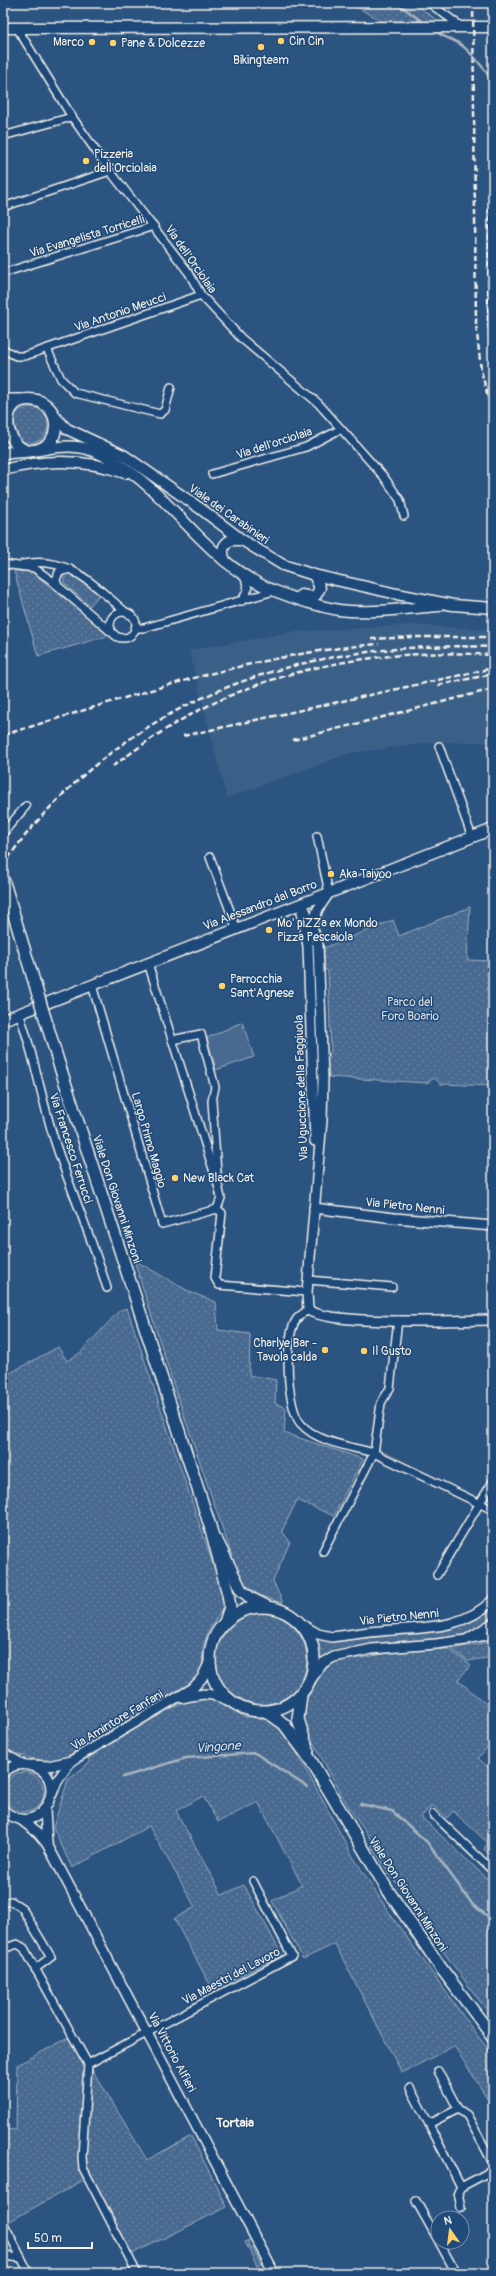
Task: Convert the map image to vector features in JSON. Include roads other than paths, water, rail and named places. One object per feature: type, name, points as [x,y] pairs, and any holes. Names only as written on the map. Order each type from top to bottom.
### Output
[{"type":"main road","points":[[3,28],[493,27]]},
{"type":"main road","points":[[3,400],[26,400],[43,403],[54,417],[55,430],[50,441],[30,451],[3,454]]},
{"type":"main road","points":[[26,400],[18,402],[8,410],[3,426],[10,443],[30,451]]},
{"type":"main road","name":"Viale dei Carabinieri","points":[[54,417],[67,429],[125,456],[201,509],[242,540],[283,565],[314,575],[453,605]]},
{"type":"main road","name":"Viale dei Carabinieri","points":[[30,451],[66,446],[92,450],[129,470],[150,486],[226,562],[243,574],[277,592],[305,602],[340,610],[453,605],[493,608]]},
{"type":"main road","name":"Viale dei Carabinieri","points":[[3,470],[38,462],[73,462],[114,469],[150,486]]},
{"type":"main road","points":[[226,562],[223,554],[225,545],[231,540],[242,540]]},
{"type":"main road","points":[[277,592],[288,591],[306,596],[316,595],[320,588],[314,575]]},
{"type":"main road","name":"Via Alessandro dal Borro","points":[[3,1020],[236,927],[329,893],[493,829]]},
{"type":"main road","name":"Viale Don Giovanni Minzoni","points":[[3,879],[60,1064],[210,1526],[228,1594],[230,1607],[225,1622]]},
{"type":"main road","name":"Viale Don Giovanni Minzoni","points":[[210,1526],[241,1590],[252,1599],[267,1607]]},
{"type":"main road","points":[[267,1607],[284,1611],[304,1626],[312,1642],[315,1660],[312,1678],[301,1695],[286,1707],[267,1712],[247,1710],[230,1701],[219,1690],[212,1677],[209,1663],[213,1641],[225,1622],[237,1613],[252,1608],[267,1607]]},
{"type":"main road","name":"Viale Don Giovanni Minzoni","points":[[301,1695],[298,1720],[310,1759]]},
{"type":"main road","name":"Viale Don Giovanni Minzoni","points":[[267,1712],[284,1724],[310,1759],[387,1889],[441,1968],[493,2037]]},
{"type":"street","points":[[429,3],[463,27]]},
{"type":"street","points":[[440,3],[440,11]]},
{"type":"street","name":"Via dell'Orciolaia","points":[[17,28],[72,117],[110,171],[189,273],[201,295],[241,338],[318,403],[384,478],[400,500],[404,516]]},
{"type":"street","points":[[3,136],[72,117]]},
{"type":"street","points":[[3,207],[110,171]]},
{"type":"street","name":"Via Evangelista Torricelli","points":[[3,273],[154,226]]},
{"type":"street","name":"Via Antonio Meucci","points":[[3,349],[16,356],[25,356],[201,295]]},
{"type":"street","points":[[46,349],[61,379],[75,393],[160,414],[165,410],[171,387]]},
{"type":"street","name":"Via dell'orciolaia","points":[[212,474],[306,447],[341,429]]},
{"type":"street","points":[[3,564],[30,562],[61,564],[72,569],[134,620],[135,628],[132,635],[125,638],[117,637],[58,586],[34,568],[18,564]]},
{"type":"street","points":[[58,586],[56,580],[59,572],[62,570],[72,569]]},
{"type":"street","points":[[242,601],[248,589],[243,574]]},
{"type":"street","points":[[135,628],[144,628],[277,592]]},
{"type":"street","points":[[111,632],[110,624],[113,617],[120,613],[128,614]]},
{"type":"street","points":[[439,746],[472,837]]},
{"type":"street","points":[[3,834],[26,806]]},
{"type":"street","points":[[287,909],[309,925],[329,893],[317,836]]},
{"type":"street","points":[[210,857],[236,927]]},
{"type":"street","name":"Via Uguccione della Faggiuola","points":[[302,903],[319,955],[323,1079],[322,1120],[316,1172],[307,1292],[308,1310]]},
{"type":"street","points":[[148,963],[221,1198],[217,1209],[222,1213],[215,1278],[219,1285],[307,1292]]},
{"type":"street","name":"Largo Primo Maggio","points":[[92,985],[162,1224],[217,1209]]},
{"type":"street","name":"Via Francesco Ferrucci","points":[[19,1013],[29,1040],[36,1075],[55,1140],[107,1288]]},
{"type":"street","points":[[172,1040],[201,1034],[215,1087],[212,1101],[218,1185]]},
{"type":"street","name":"Via Pietro Nenni","points":[[314,1208],[492,1225]]},
{"type":"street","points":[[308,1280],[392,1288]]},
{"type":"street","points":[[493,1320],[398,1320],[327,1317],[314,1314],[308,1310],[296,1319],[291,1334],[288,1383],[291,1404],[300,1423],[322,1439],[374,1453],[493,1510]]},
{"type":"street","points":[[323,1551],[374,1453],[381,1403],[390,1388],[398,1320]]},
{"type":"street","points":[[437,1575],[493,1481]]},
{"type":"street","name":"Via Pietro Nenni","points":[[304,1626],[318,1634],[332,1637],[434,1627],[456,1623],[472,1617],[493,1600]]},
{"type":"street","points":[[466,1640],[493,1623]]},
{"type":"street","points":[[312,1678],[323,1664],[334,1657],[372,1649],[436,1644],[493,1635]]},
{"type":"street","name":"Via Amintore Fanfani","points":[[45,1810],[57,1781],[72,1762],[134,1722],[175,1700],[193,1688],[202,1678],[209,1663]]},
{"type":"street","name":"Via Amintore Fanfani","points":[[175,1700],[205,1693],[214,1694],[230,1701]]},
{"type":"street","points":[[3,1752],[41,1770],[47,1777],[51,1795]]},
{"type":"street","name":"Via Amintore Fanfani","points":[[3,1774],[14,1766],[48,1766],[72,1762]]},
{"type":"street","points":[[3,1810],[11,1818],[37,1816],[45,1810]]},
{"type":"street","name":"Via Vittorio Alfieri","points":[[45,1810],[47,1844]]},
{"type":"street","points":[[433,1814],[493,1871]]},
{"type":"street","name":"Via Vittorio Alfieri","points":[[11,1818],[38,1833],[47,1844],[148,2032],[274,2273]]},
{"type":"street","name":"Via Maestri del Lavoro","points":[[148,2032],[292,1956],[252,1881]]},
{"type":"street","points":[[3,1903],[11,1901],[22,1908],[51,1957],[35,1969]]},
{"type":"street","points":[[3,1949],[17,1944],[24,1948],[88,2064],[82,2158],[83,2168],[137,2273]]},
{"type":"street","points":[[88,2064],[148,2032]]},
{"type":"street","points":[[438,2071],[458,2109],[467,2115],[493,2163]]},
{"type":"street","points":[[410,2088],[461,2187]]},
{"type":"street","points":[[429,2124],[458,2109]]},
{"type":"street","points":[[461,2208],[458,2192],[461,2187],[491,2171],[493,2180]]},
{"type":"street","points":[[416,2201],[430,2226]]},
{"type":"street","points":[[3,2222],[29,2273]]},
{"type":"street","points":[[443,2250],[456,2273]]},
{"type":"street","points":[[3,2256],[21,2258]]},
{"type":"waterway","points":[[397,3],[424,23]]},
{"type":"waterway","points":[[435,31],[457,42],[465,48],[487,73],[493,83]]},
{"type":"waterway","name":"Vingone","points":[[123,1777],[186,1758],[255,1753],[307,1787]]},
{"type":"waterway","name":"Vingone","points":[[360,1804],[392,1811],[427,1842],[473,1905],[493,1920]]},
{"type":"railway","points":[[473,3],[476,324],[481,370],[493,416]]},
{"type":"railway","points":[[490,153],[488,319],[493,378]]},
{"type":"railway","points":[[371,639],[415,637],[493,637]]},
{"type":"railway","points":[[3,735],[189,679],[236,667],[331,649],[379,644]]},
{"type":"railway","points":[[3,866],[28,832],[56,801],[76,782],[121,745],[169,715],[219,691],[271,672],[324,659],[380,651],[436,647],[493,647]]},
{"type":"railway","points":[[113,766],[162,731],[194,713],[229,696],[265,682],[302,671],[378,657],[455,653],[493,655]]},
{"type":"railway","points":[[183,736],[493,668]]},
{"type":"railway","points":[[438,685],[493,674]]},
{"type":"railway","points":[[293,740],[493,689]]},
{"type":"place","name":"Cin Cin","points":[[281,41]]},
{"type":"place","name":"Marco","points":[[92,42]]},
{"type":"place","name":"Pane & Dolcezze","points":[[113,43]]},
{"type":"place","name":"Bikingteam","points":[[261,47]]},
{"type":"place","name":"Pizzeria dell'Orciolaia","points":[[86,161]]},
{"type":"place","name":"Aka Taiyoo","points":[[331,874]]},
{"type":"place","name":"Mo' piZZa ex Mondo Pizza Pescaiola","points":[[269,930]]},
{"type":"place","name":"Parrocchia Sant'Agnese","points":[[222,986]]},
{"type":"place","name":"New Black Cat","points":[[175,1178]]},
{"type":"place","name":"Charlye Bar - Tavola calda","points":[[325,1350]]},
{"type":"place","name":"Il Gusto","points":[[364,1351]]},
{"type":"district","name":"Tortaia","points":[[235,2122]]},
{"type":"park label","name":"Parco del Foro Boario","points":[[410,1009]]}]
